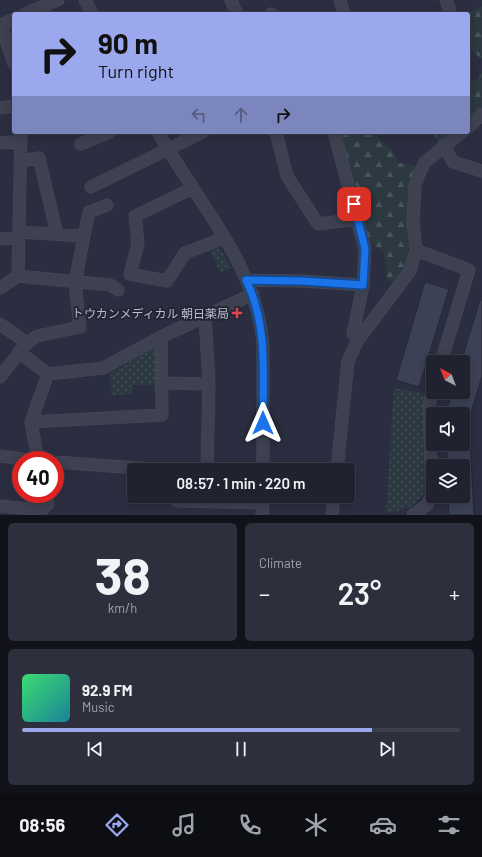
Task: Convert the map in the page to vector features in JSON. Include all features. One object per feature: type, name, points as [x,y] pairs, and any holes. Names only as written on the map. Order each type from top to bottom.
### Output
[{"type":"street","points":[[30,12],[58,0]]},
{"type":"street","points":[[85,0],[91,12]]},
{"type":"street","points":[[231,0],[236,12]]},
{"type":"street","points":[[340,0],[343,12]]},
{"type":"street","points":[[12,20],[1,25],[12,58]]},
{"type":"street","points":[[0,108],[12,106]]},
{"type":"street","points":[[470,125],[476,115]]},
{"type":"street","points":[[81,144],[104,134]]},
{"type":"street","points":[[159,134],[224,238],[253,294],[262,328],[263,463]]},
{"type":"street","points":[[91,187],[199,134]]},
{"type":"street","points":[[276,134],[287,176],[318,224],[358,219]]},
{"type":"street","points":[[335,134],[365,249],[363,285],[353,334],[358,340]]},
{"type":"street","points":[[338,463],[348,361],[358,340],[410,271],[416,250],[413,222],[415,185],[426,162],[444,145],[459,134]]},
{"type":"street","points":[[0,143],[21,136],[18,276]]},
{"type":"street","points":[[444,145],[453,162],[482,171]]},
{"type":"street","points":[[20,161],[39,158],[57,234]]},
{"type":"street","points":[[193,188],[135,216],[138,244],[130,274],[167,281],[185,253],[224,238]]},
{"type":"street","points":[[1,372],[27,342],[37,336],[80,327],[75,283],[89,212],[107,205]]},
{"type":"street","points":[[0,239],[19,235],[57,234],[84,236]]},
{"type":"street","points":[[416,250],[469,270],[444,355]]},
{"type":"street","points":[[0,288],[18,276],[75,283],[110,285],[118,290]]},
{"type":"street","points":[[246,280],[309,281],[363,285]]},
{"type":"street","points":[[19,352],[48,374],[103,368],[161,337],[253,294]]},
{"type":"street","points":[[205,316],[209,384],[208,463]]},
{"type":"street","points":[[0,324],[27,342]]},
{"type":"street","points":[[31,422],[162,415],[163,383],[161,337]]},
{"type":"street","points":[[36,451],[31,422],[48,374]]},
{"type":"street","points":[[163,383],[209,384]]},
{"type":"street","points":[[413,515],[427,505],[432,495],[429,405],[431,399]]},
{"type":"street","points":[[0,456],[12,458]]},
{"type":"street","points":[[64,463],[127,467]]},
{"type":"street","points":[[0,506],[42,510],[48,503]]},
{"type":"street","points":[[262,515],[263,503]]},
{"type":"street","points":[[332,515],[333,503]]},
{"type":"green space","points":[[482,6],[482,59],[470,50],[469,12]]},
{"type":"green space","points":[[482,71],[482,106],[470,119],[470,81],[478,79]]},
{"type":"green space","points":[[331,134],[378,134],[378,137],[394,153],[399,163],[411,164],[414,167],[409,185],[407,201],[409,238],[408,249],[402,272],[394,284],[387,278],[384,252],[368,241],[357,211],[359,203],[357,187],[351,178]]},
{"type":"green space","points":[[435,134],[454,134],[440,142],[436,139]]},
{"type":"green space","points":[[218,248],[221,250],[231,268],[221,272],[210,252]]},
{"type":"green space","points":[[153,348],[157,348],[159,385],[133,385],[133,394],[111,395],[110,374]]},
{"type":"green space","points":[[394,388],[426,394],[426,489],[418,500],[405,509],[386,513]]},
{"type":"building","points":[[425,282],[449,289],[429,355],[426,355],[426,364],[419,387],[396,380]]},
{"type":"building","points":[[480,300],[482,300],[482,376],[470,416],[470,407],[448,407],[450,399],[470,399],[470,355],[463,355]]},
{"type":"building","points":[[470,438],[474,515],[449,515],[448,503],[470,503],[470,459],[447,459],[447,451],[470,451]]},
{"type":"place","name":"トウカンメディカル 朝日薬局","points":[[237,313]]},
{"type":"route","points":[[263,423],[262,328],[253,294],[246,280],[332,282],[363,285],[365,249],[354,204]]}]
